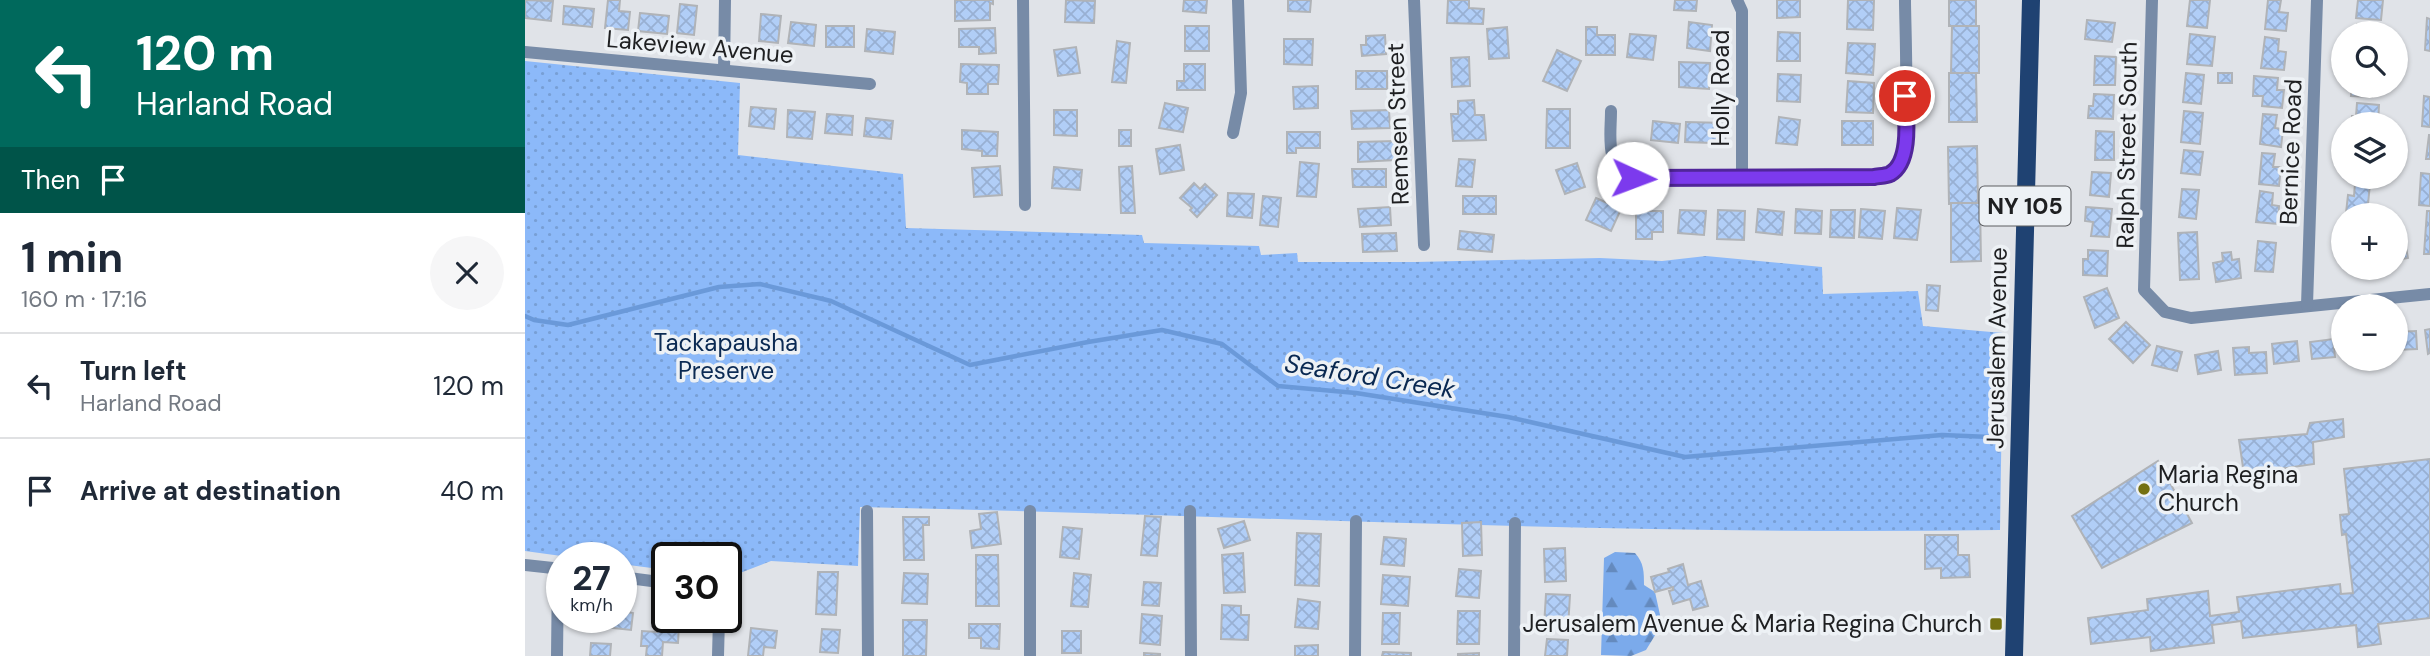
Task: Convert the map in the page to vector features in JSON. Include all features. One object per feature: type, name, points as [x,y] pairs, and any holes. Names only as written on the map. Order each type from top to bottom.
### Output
[{"type":"main road","name":"Jerusalem Avenue","points":[[2014,656],[2031,0]]},
{"type":"street","points":[[725,0],[725,70]]},
{"type":"street","points":[[1023,0],[1025,205]]},
{"type":"street","points":[[1233,133],[1241,93],[1238,0]]},
{"type":"street","name":"Remsen Street","points":[[1414,0],[1424,245]]},
{"type":"street","name":"Holly Road","points":[[1737,0],[1742,11],[1742,177]]},
{"type":"street","points":[[1611,110],[1611,155],[1623,174],[1645,179],[1874,177],[1889,174],[1898,167],[1906,143],[1905,0]]},
{"type":"street","name":"Ralph Street South","points":[[2152,0],[2144,290],[2165,312],[2191,318],[2307,305]]},
{"type":"street","name":"Bernice Road","points":[[2307,305],[2317,0]]},
{"type":"street","name":"Lakeview Avenue","points":[[525,52],[870,84]]},
{"type":"street","points":[[2307,305],[2430,294]]},
{"type":"street","points":[[867,511],[868,656]]},
{"type":"street","points":[[1030,511],[1030,656]]},
{"type":"street","points":[[1190,511],[1191,656]]},
{"type":"street","points":[[1355,656],[1356,522]]},
{"type":"street","points":[[1514,656],[1515,523]]},
{"type":"street","points":[[525,565],[546,567]]},
{"type":"street","points":[[557,656],[558,633]]},
{"type":"street","points":[[718,656],[719,633]]},
{"type":"green space","name":"Tackapausha Preserve","points":[[525,61],[740,83],[738,155],[903,174],[906,228],[1142,235],[1144,243],[1259,246],[1261,255],[1297,253],[1298,262],[1600,258],[1662,261],[1706,256],[1822,267],[1823,294],[1918,291],[1923,326],[2003,333],[2000,530],[1715,530],[860,507],[858,566],[771,561],[742,572],[742,542],[651,542],[651,568],[637,566],[637,542],[546,542],[546,554],[525,551]]},
{"type":"green space","points":[[1615,552],[1635,553],[1640,560],[1644,585],[1655,592],[1662,624],[1646,650],[1631,656],[1601,655],[1604,558]]},
{"type":"building","points":[[525,0],[553,1],[551,21],[525,18]]},
{"type":"building","points":[[608,0],[620,0],[619,11],[630,12],[628,30],[605,28]]},
{"type":"building","points":[[955,0],[993,0],[993,4],[990,3],[990,20],[955,21]]},
{"type":"building","points":[[1066,0],[1095,1],[1094,23],[1065,22]]},
{"type":"building","points":[[1184,0],[1207,0],[1206,13],[1183,11]]},
{"type":"building","points":[[1288,0],[1311,0],[1310,12],[1288,11]]},
{"type":"building","points":[[1448,0],[1469,0],[1469,8],[1484,9],[1483,24],[1447,23]]},
{"type":"building","points":[[1675,0],[1697,0],[1696,11],[1674,10]]},
{"type":"building","points":[[1777,0],[1800,0],[1800,17],[1777,18]]},
{"type":"building","points":[[1848,0],[1874,0],[1873,30],[1847,29]]},
{"type":"building","points":[[1949,0],[1976,0],[1976,26],[1949,26]]},
{"type":"building","points":[[2190,0],[2210,0],[2207,28],[2187,26]]},
{"type":"building","points":[[2268,0],[2281,0],[2279,12],[2288,13],[2286,31],[2265,29]]},
{"type":"building","points":[[2358,0],[2383,0],[2381,20],[2356,18]]},
{"type":"building","points":[[680,4],[697,6],[694,35],[677,33]]},
{"type":"building","points":[[564,6],[594,9],[592,27],[563,24]]},
{"type":"building","points":[[640,13],[669,16],[667,34],[638,31]]},
{"type":"building","points":[[761,14],[781,16],[778,43],[759,41]]},
{"type":"building","points":[[2427,18],[2430,19],[2430,51],[2425,50]]},
{"type":"building","points":[[2087,20],[2115,23],[2112,42],[2085,39]]},
{"type":"building","points":[[791,22],[816,25],[814,46],[788,43]]},
{"type":"building","points":[[1689,22],[1712,25],[1710,51],[1687,48]]},
{"type":"building","points":[[826,26],[854,26],[854,47],[826,47]]},
{"type":"building","points":[[1185,26],[1209,26],[1209,51],[1185,51]]},
{"type":"building","points":[[1952,26],[1979,26],[1979,73],[1951,73]]},
{"type":"building","points":[[1507,27],[1509,58],[1489,59],[1487,29]]},
{"type":"building","points":[[1586,27],[1597,27],[1597,35],[1615,35],[1615,55],[1586,55]]},
{"type":"building","points":[[995,28],[996,53],[979,54],[979,47],[959,47],[959,29]]},
{"type":"building","points":[[867,29],[895,32],[893,54],[865,51]]},
{"type":"building","points":[[1778,32],[1800,33],[1800,61],[1777,61]]},
{"type":"building","points":[[1630,34],[1656,36],[1653,60],[1627,57]]},
{"type":"building","points":[[2190,34],[2215,37],[2212,66],[2187,64]]},
{"type":"building","points":[[1385,35],[1386,54],[1362,56],[1361,45],[1366,45],[1366,36]]},
{"type":"building","points":[[2265,37],[2279,39],[2278,51],[2286,52],[2284,70],[2261,68]]},
{"type":"building","points":[[1284,39],[1313,39],[1312,65],[1284,64]]},
{"type":"building","points":[[1117,41],[1130,43],[1126,83],[1112,82]]},
{"type":"building","points":[[1848,43],[1875,44],[1873,75],[1846,73]]},
{"type":"building","points":[[1076,47],[1080,73],[1058,76],[1054,50]]},
{"type":"building","points":[[1557,50],[1581,61],[1567,91],[1543,81]]},
{"type":"building","points":[[2095,56],[2116,57],[2115,85],[2094,85]]},
{"type":"building","points":[[1469,57],[1470,86],[1452,87],[1451,58]]},
{"type":"building","points":[[1679,62],[1710,63],[1709,89],[1679,87]]},
{"type":"building","points":[[961,64],[999,65],[998,84],[988,84],[988,94],[967,94],[967,83],[960,82]]},
{"type":"building","points":[[1184,64],[1205,64],[1205,90],[1177,90],[1177,81],[1184,81]]},
{"type":"building","points":[[1356,71],[1387,71],[1387,89],[1356,89]]},
{"type":"building","points":[[1949,73],[1976,73],[1977,122],[1949,122]]},
{"type":"building","points":[[2186,73],[2204,75],[2201,104],[2183,102]]},
{"type":"building","points":[[2218,73],[2232,73],[2232,83],[2218,83]]},
{"type":"building","points":[[1778,74],[1801,75],[1800,102],[1777,101]]},
{"type":"building","points":[[2254,76],[2278,78],[2277,90],[2284,90],[2282,108],[2262,106],[2263,96],[2253,96]]},
{"type":"building","points":[[1848,81],[1874,83],[1873,113],[1846,112]]},
{"type":"building","points":[[1318,86],[1318,108],[1294,109],[1293,87]]},
{"type":"building","points":[[2094,94],[2114,95],[2113,119],[2088,118]]},
{"type":"building","points":[[2424,96],[2430,97],[2430,127],[2422,126]]},
{"type":"building","points":[[1474,100],[1475,115],[1484,115],[1486,140],[1453,141],[1451,114],[1458,114],[1458,101]]},
{"type":"building","points":[[1165,103],[1188,108],[1183,132],[1159,128]]},
{"type":"building","points":[[2357,103],[2379,105],[2379,112],[2356,112]]},
{"type":"building","points":[[751,107],[776,109],[774,129],[749,126]]},
{"type":"building","points":[[1547,109],[1570,109],[1570,148],[1546,148]]},
{"type":"building","points":[[788,110],[815,112],[812,139],[787,137]]},
{"type":"building","points":[[1054,110],[1077,110],[1077,136],[1054,135]]},
{"type":"building","points":[[1389,110],[1390,128],[1352,129],[1351,111]]},
{"type":"building","points":[[2184,111],[2203,113],[2200,144],[2181,142]]},
{"type":"building","points":[[827,114],[853,116],[852,135],[825,133]]},
{"type":"building","points":[[2263,114],[2277,115],[2275,128],[2283,129],[2281,147],[2260,144]]},
{"type":"building","points":[[1779,117],[1800,120],[1797,145],[1776,143]]},
{"type":"building","points":[[866,118],[893,121],[891,139],[864,136]]},
{"type":"building","points":[[1653,121],[1680,124],[1678,143],[1651,140]]},
{"type":"building","points":[[1842,121],[1873,121],[1873,145],[1842,145]]},
{"type":"building","points":[[1686,122],[1726,123],[1725,146],[1685,142]]},
{"type":"building","points":[[962,130],[998,132],[997,156],[982,156],[982,151],[962,149]]},
{"type":"building","points":[[1119,130],[1131,130],[1131,146],[1119,146]]},
{"type":"building","points":[[2096,131],[2114,132],[2114,160],[2095,160]]},
{"type":"building","points":[[1287,132],[1320,132],[1320,148],[1296,148],[1296,153],[1287,153]]},
{"type":"building","points":[[2429,135],[2430,159],[2426,159]]},
{"type":"building","points":[[1395,141],[1396,160],[1358,162],[1358,142]]},
{"type":"building","points":[[1180,145],[1184,170],[1160,174],[1156,149]]},
{"type":"building","points":[[1977,146],[1978,203],[1949,204],[1948,147]]},
{"type":"building","points":[[2184,150],[2203,152],[2200,175],[2181,173]]},
{"type":"building","points":[[2262,153],[2275,154],[2273,167],[2281,167],[2279,186],[2259,184]]},
{"type":"building","points":[[1459,159],[1475,160],[1472,187],[1456,186]]},
{"type":"building","points":[[1300,162],[1319,164],[1316,197],[1297,196]]},
{"type":"building","points":[[1577,163],[1585,187],[1565,194],[1556,170]]},
{"type":"building","points":[[1000,166],[1002,195],[974,197],[972,168]]},
{"type":"building","points":[[1132,166],[1135,213],[1121,213],[1119,167]]},
{"type":"building","points":[[1054,167],[1082,170],[1080,190],[1052,188]]},
{"type":"building","points":[[1352,169],[1386,169],[1386,187],[1353,187]]},
{"type":"building","points":[[2092,172],[2111,173],[2109,197],[2090,195]]},
{"type":"building","points":[[2421,173],[2430,174],[2430,206],[2419,205]]},
{"type":"building","points":[[1194,183],[1200,189],[1205,184],[1217,195],[1197,217],[1190,210],[1192,208],[1180,198]]},
{"type":"building","points":[[2182,189],[2199,190],[2196,219],[2179,217]]},
{"type":"building","points":[[2355,189],[2370,189],[2368,203],[2347,203],[2348,195],[2354,196]]},
{"type":"building","points":[[2260,191],[2273,193],[2272,205],[2279,206],[2278,224],[2256,222]]},
{"type":"building","points":[[1228,193],[1254,194],[1252,218],[1227,216]]},
{"type":"building","points":[[1263,196],[1281,198],[1278,227],[1260,225]]},
{"type":"building","points":[[1463,196],[1496,196],[1496,214],[1463,214]]},
{"type":"building","points":[[1596,198],[1621,209],[1611,231],[1586,220]]},
{"type":"building","points":[[1951,203],[1980,203],[1981,261],[1951,262]]},
{"type":"building","points":[[1390,207],[1391,225],[1360,227],[1358,209]]},
{"type":"building","points":[[2086,207],[2112,209],[2109,237],[2091,236],[2093,222],[2085,221]]},
{"type":"building","points":[[1897,208],[1921,210],[1917,240],[1894,238]]},
{"type":"building","points":[[1758,209],[1784,212],[1782,235],[1756,232]]},
{"type":"building","points":[[1796,209],[1822,211],[1821,234],[1795,233]]},
{"type":"building","points":[[1861,209],[1885,211],[1882,239],[1859,237]]},
{"type":"building","points":[[1680,210],[1706,211],[1704,235],[1678,233]]},
{"type":"building","points":[[1718,210],[1745,211],[1744,240],[1717,239]]},
{"type":"building","points":[[1831,210],[1855,210],[1854,238],[1830,237]]},
{"type":"building","points":[[1636,211],[1663,211],[1663,232],[1652,232],[1652,239],[1636,239]]},
{"type":"building","points":[[2427,211],[2430,211],[2430,254],[2424,254]]},
{"type":"building","points":[[1460,231],[1494,235],[1492,252],[1458,249]]},
{"type":"building","points":[[2197,232],[2199,279],[2180,280],[2178,233]]},
{"type":"building","points":[[1396,233],[1397,251],[1363,252],[1362,234]]},
{"type":"building","points":[[2258,241],[2276,243],[2273,272],[2255,271]]},
{"type":"building","points":[[2088,250],[2108,251],[2107,276],[2083,275],[2083,259],[2088,259]]},
{"type":"building","points":[[2231,252],[2232,260],[2239,259],[2241,278],[2216,282],[2213,263],[2223,261],[2222,253]]},
{"type":"building","points":[[1927,285],[1940,286],[1938,311],[1926,310]]},
{"type":"building","points":[[2107,288],[2119,318],[2095,328],[2084,297]]},
{"type":"building","points":[[2126,322],[2150,345],[2133,363],[2109,339]]},
{"type":"building","points":[[2430,329],[2430,353],[2428,354],[2425,330]]},
{"type":"building","points":[[2408,331],[2416,331],[2417,349],[2408,349]]},
{"type":"building","points":[[2331,339],[2331,357],[2312,359],[2310,342]]},
{"type":"building","points":[[2297,341],[2299,361],[2274,364],[2272,344]]},
{"type":"building","points":[[2157,346],[2182,352],[2177,371],[2152,365]]},
{"type":"building","points":[[2249,347],[2249,353],[2266,352],[2267,373],[2235,375],[2233,348]]},
{"type":"building","points":[[2218,351],[2221,370],[2198,374],[2195,355]]},
{"type":"building","points":[[2343,419],[2344,437],[2313,442],[2314,464],[2244,474],[2239,440],[2307,434],[2310,423]]},
{"type":"building","points":[[2430,459],[2430,618],[2378,624],[2381,644],[2358,647],[2356,625],[2243,638],[2241,621],[2212,625],[2214,643],[2151,651],[2150,637],[2091,644],[2088,618],[2148,610],[2147,599],[2208,591],[2210,616],[2239,612],[2237,597],[2340,584],[2341,594],[2353,593],[2346,534],[2342,535],[2340,515],[2349,514],[2344,469]]},
{"type":"building","name":"Maria Regina Church","points":[[2158,461],[2192,523],[2102,568],[2072,516]]},
{"type":"building","points":[[997,512],[1001,544],[972,548],[970,531],[981,529],[979,514]]},
{"type":"building","points":[[1145,516],[1161,517],[1157,556],[1141,555]]},
{"type":"building","points":[[903,517],[929,517],[929,525],[923,525],[924,560],[904,560]]},
{"type":"building","points":[[1244,521],[1250,540],[1224,548],[1218,529]]},
{"type":"building","points":[[1481,522],[1482,555],[1463,556],[1462,523]]},
{"type":"building","points":[[1063,527],[1082,529],[1079,559],[1060,557]]},
{"type":"building","points":[[1297,533],[1321,534],[1319,586],[1295,585]]},
{"type":"building","points":[[1925,535],[1958,535],[1958,555],[1969,555],[1970,577],[1941,578],[1941,568],[1925,569]]},
{"type":"building","points":[[1384,537],[1406,539],[1404,566],[1381,564]]},
{"type":"building","points":[[1565,548],[1566,581],[1545,582],[1544,549]]},
{"type":"building","points":[[1243,553],[1245,592],[1224,593],[1222,555]]},
{"type":"building","points":[[976,555],[998,555],[999,606],[976,606]]},
{"type":"building","points":[[1683,564],[1688,585],[1701,581],[1708,606],[1693,610],[1690,599],[1673,604],[1669,591],[1673,590],[1673,587],[1655,592],[1651,577],[1669,572],[1668,569]]},
{"type":"building","points":[[1459,569],[1481,571],[1479,598],[1456,596]]},
{"type":"building","points":[[818,572],[838,572],[836,615],[816,614]]},
{"type":"building","points":[[904,573],[928,574],[927,604],[902,603]]},
{"type":"building","points":[[1074,573],[1091,575],[1088,607],[1071,606]]},
{"type":"building","points":[[1383,575],[1410,577],[1408,606],[1381,604]]},
{"type":"building","points":[[1144,582],[1161,583],[1159,606],[1142,605]]},
{"type":"building","points":[[1546,594],[1570,595],[1568,628],[1544,626]]},
{"type":"building","points":[[1298,599],[1320,602],[1318,629],[1295,627]]},
{"type":"building","points":[[1222,605],[1241,606],[1241,615],[1249,615],[1248,640],[1221,639]]},
{"type":"building","points":[[1458,611],[1480,611],[1479,644],[1457,644]]},
{"type":"building","points":[[1383,613],[1400,613],[1399,644],[1382,644]]},
{"type":"building","points":[[1142,614],[1162,616],[1160,645],[1140,643]]},
{"type":"building","points":[[903,620],[927,620],[926,656],[903,656]]},
{"type":"building","points":[[969,624],[1000,624],[999,649],[981,648],[981,638],[969,638]]},
{"type":"building","points":[[751,628],[777,631],[775,648],[764,647],[763,656],[748,656]]},
{"type":"building","points":[[822,629],[840,630],[838,653],[820,652]]},
{"type":"building","points":[[642,631],[678,633],[678,643],[663,642],[662,656],[646,656],[647,646],[641,646]]},
{"type":"building","points":[[1062,631],[1081,631],[1081,653],[1062,653]]},
{"type":"building","points":[[1547,639],[1568,640],[1567,656],[1545,656]]},
{"type":"building","points":[[591,643],[611,644],[610,656],[590,656]]},
{"type":"building","points":[[1318,645],[1318,656],[1295,656],[1295,646]]},
{"type":"building","points":[[1383,652],[1411,653],[1411,656],[1382,656]]},
{"type":"building","points":[[1144,653],[1160,654],[1160,656],[1144,656]]},
{"type":"building","points":[[1479,653],[1479,656],[1458,656],[1458,654]]},
{"type":"waterway","name":"Seaford Creek","points":[[525,316],[568,325],[719,287],[760,284],[831,301],[970,365],[1162,330],[1222,344],[1278,386],[1356,393],[1508,417],[1685,457],[1942,435],[1990,437]]},
{"type":"place","name":"Maria Regina Church","points":[[2144,489]]},
{"type":"place","name":"Jerusalem Avenue & Maria Regina Church","points":[[1996,624]]},
{"type":"route","points":[[1633,178],[1874,177],[1889,174],[1898,167],[1906,143],[1905,96]]}]
